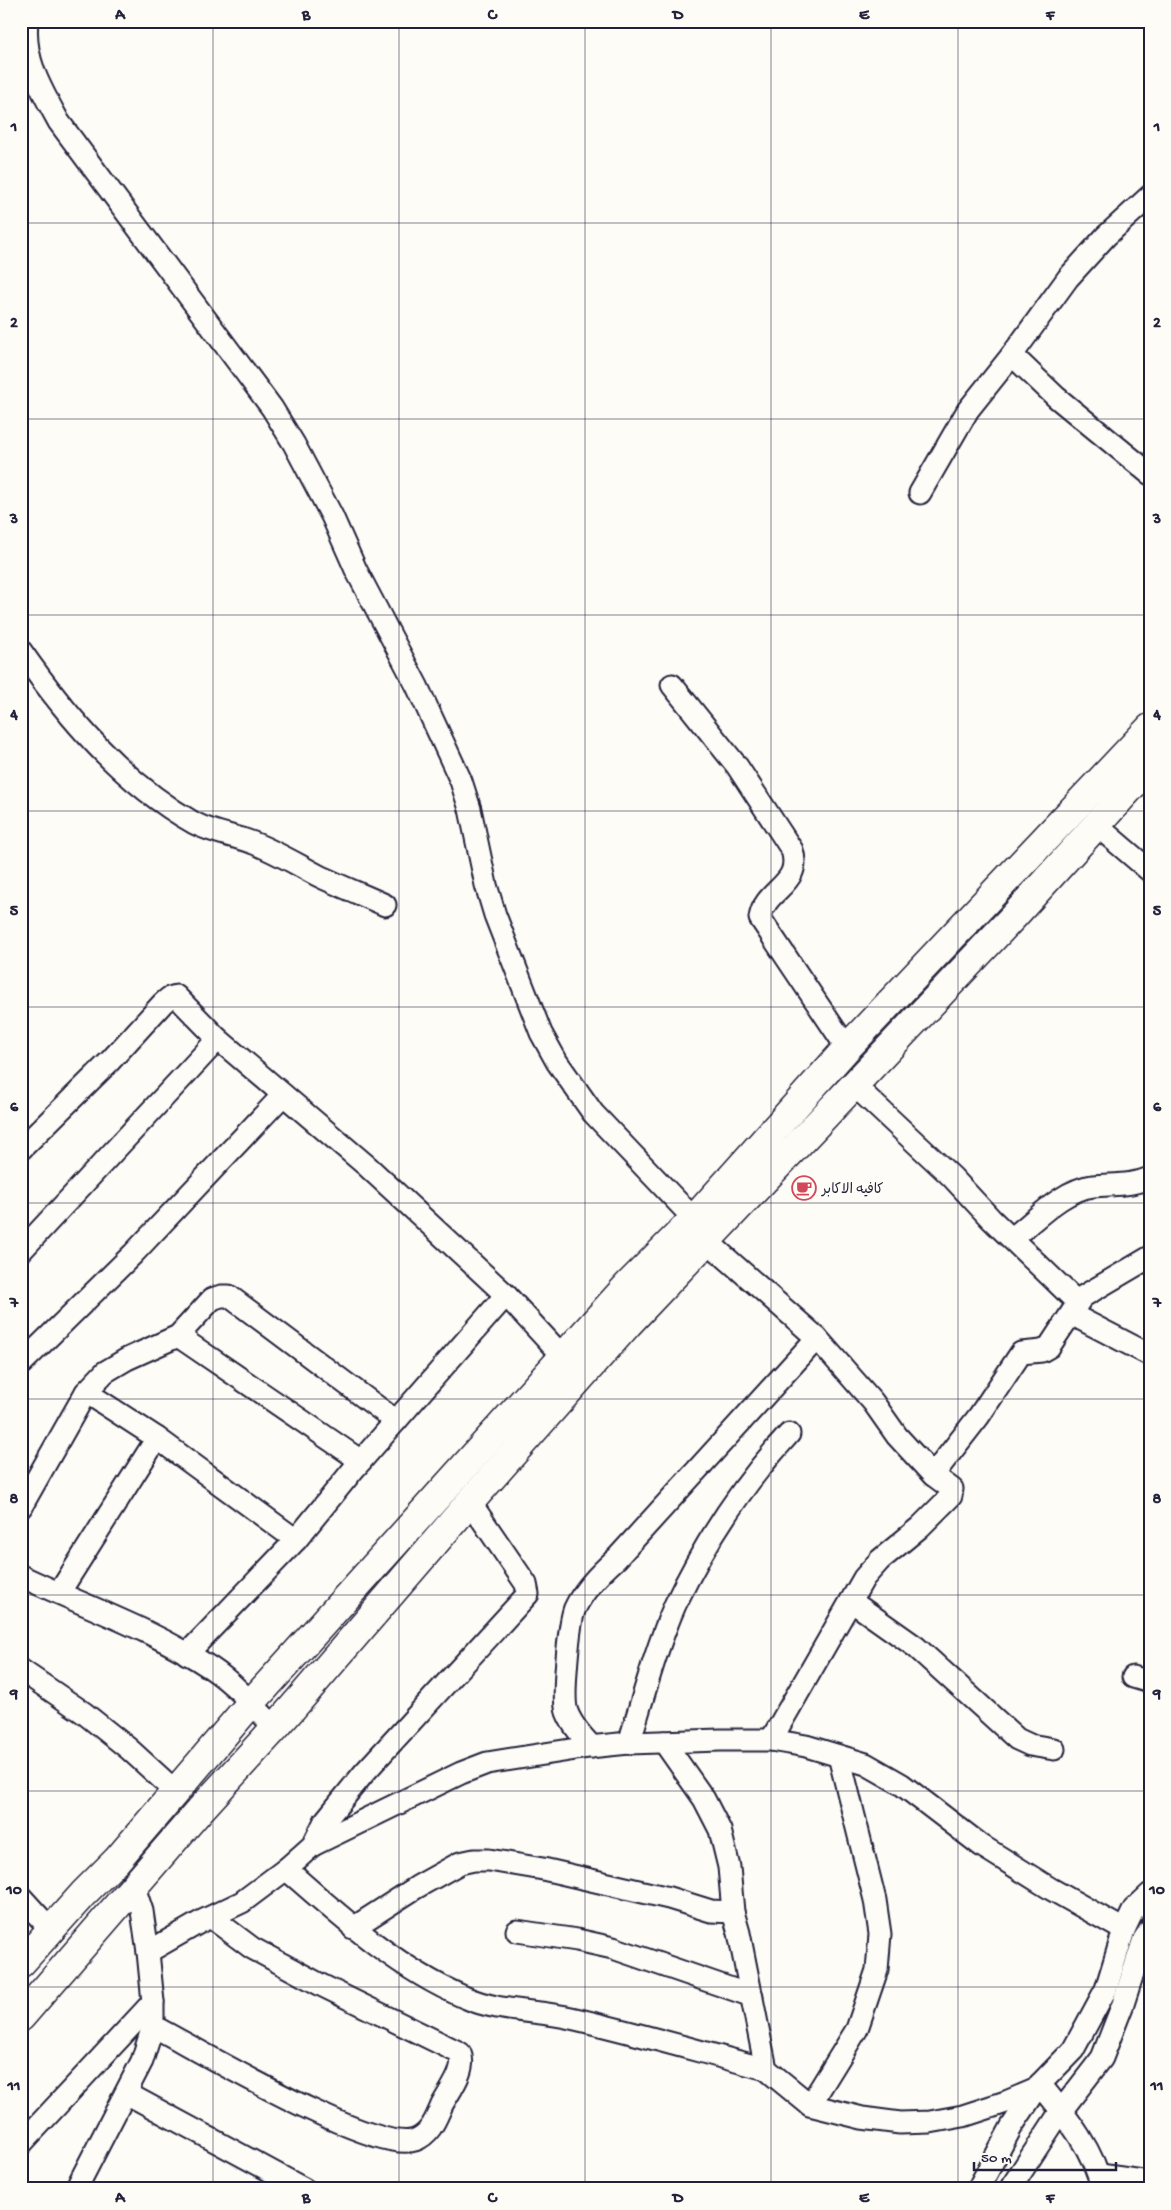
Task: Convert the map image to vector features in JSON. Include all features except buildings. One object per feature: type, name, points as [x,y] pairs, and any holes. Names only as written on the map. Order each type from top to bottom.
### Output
[{"type":"main road","points":[[21,1963],[52,1931],[83,1894],[117,1860],[252,1703],[628,1285],[694,1219],[847,1048],[1150,728]]},
{"type":"main road","points":[[21,2017],[200,1810],[275,1728],[470,1502],[628,1324],[855,1086],[1014,916],[1095,824],[1150,766]]},
{"type":"street","points":[[27,21],[24,55],[59,122],[272,408],[317,486],[356,570],[417,686],[461,780],[470,809],[486,885],[495,914],[541,1033],[557,1062],[593,1113],[694,1219],[708,1242],[817,1338],[873,1402],[897,1436],[933,1475],[952,1489],[951,1496],[920,1527],[880,1560],[864,1578],[771,1740]]},
{"type":"street","points":[[920,493],[968,410],[1012,355],[1068,278],[1106,236],[1150,196]]},
{"type":"street","points":[[1012,355],[1056,397],[1150,474]]},
{"type":"street","points":[[21,651],[48,690],[119,769],[194,823],[248,841],[385,905]]},
{"type":"street","points":[[672,685],[737,766],[792,850],[796,861],[790,876],[764,904],[760,918],[847,1048]]},
{"type":"street","points":[[1095,824],[1150,871]]},
{"type":"street","points":[[21,1149],[110,1061],[170,998],[176,996],[218,1039],[367,1166],[506,1295],[563,1358]]},
{"type":"street","points":[[21,1251],[218,1039]]},
{"type":"street","points":[[855,1086],[952,1177],[991,1219],[1012,1238],[1074,1308],[1150,1354]]},
{"type":"street","points":[[21,1364],[133,1254],[283,1095]]},
{"type":"street","points":[[1012,1238],[1063,1198],[1077,1190],[1092,1186],[1139,1183],[1150,1178]]},
{"type":"street","points":[[933,1475],[979,1416],[1021,1353],[1029,1351],[1040,1352],[1049,1347],[1074,1308],[1089,1292],[1150,1257]]},
{"type":"street","points":[[188,1654],[296,1540],[361,1461],[506,1295]]},
{"type":"street","points":[[21,1507],[86,1392],[105,1372],[127,1358],[178,1336],[212,1299],[221,1296],[228,1296],[396,1421]]},
{"type":"street","points":[[178,1336],[361,1461]]},
{"type":"street","points":[[592,1747],[577,1730],[567,1711],[565,1694],[573,1616],[582,1596],[817,1338]]},
{"type":"street","points":[[86,1392],[157,1438],[296,1540]]},
{"type":"street","points":[[629,1743],[674,1607],[697,1562],[718,1524],[738,1495],[766,1459],[789,1434]]},
{"type":"street","points":[[60,1593],[157,1438]]},
{"type":"street","points":[[313,1845],[326,1821],[364,1772],[528,1594],[526,1584],[470,1502]]},
{"type":"street","points":[[21,1576],[146,1632],[212,1668],[252,1703],[275,1728]]},
{"type":"street","points":[[851,1600],[916,1647],[1017,1739],[1030,1745],[1054,1749]]},
{"type":"street","points":[[21,1670],[84,1713],[129,1749],[175,1791]]},
{"type":"street","points":[[148,1952],[202,1921],[212,1918],[242,1902],[286,1869],[313,1845],[461,1773],[487,1763],[512,1757],[629,1743],[664,1742],[771,1740],[806,1746],[866,1764],[902,1784],[982,1846],[1051,1890],[1124,1930]]},
{"type":"street","points":[[664,1742],[701,1793],[720,1830],[729,1867],[733,1912],[766,2069]]},
{"type":"street","points":[[810,2105],[857,2029],[877,1970],[880,1934],[875,1900],[839,1756]]},
{"type":"street","points":[[353,1928],[417,1887],[460,1863],[474,1860],[489,1860],[543,1869],[669,1898],[711,1911],[733,1912]]},
{"type":"street","points":[[286,1869],[353,1928],[423,1976],[465,1998],[504,2008],[570,2018],[766,2069],[810,2105],[862,2118],[900,2123],[930,2122],[963,2116],[1006,2102],[1039,2086]]},
{"type":"street","points":[[76,2189],[142,2061],[153,2026],[153,2002],[148,1952],[142,1911],[134,1887]]},
{"type":"street","points":[[978,2189],[1012,2126],[1039,2086],[1073,2050],[1090,2021],[1106,1989],[1124,1930],[1134,1909],[1150,1894]]},
{"type":"street","points":[[21,1897],[52,1931]]},
{"type":"street","points":[[153,2026],[324,2116],[364,2133],[402,2141],[414,2141],[429,2130],[463,2065],[460,2053],[321,1985],[252,1948],[212,1918]]},
{"type":"street","points":[[1010,2189],[1061,2111],[1102,2058],[1117,2022],[1144,1939],[1150,1930]]},
{"type":"street","points":[[517,1931],[577,1940],[613,1948],[752,1996]]},
{"type":"street","points":[[21,2144],[153,2002]]},
{"type":"street","points":[[1039,2086],[1061,2111],[1092,2158],[1101,2182],[1150,2182]]},
{"type":"street","points":[[126,2093],[304,2189]]},
{"type":"place","name":"كافيه الاكابر","points":[[804,1188]]}]
